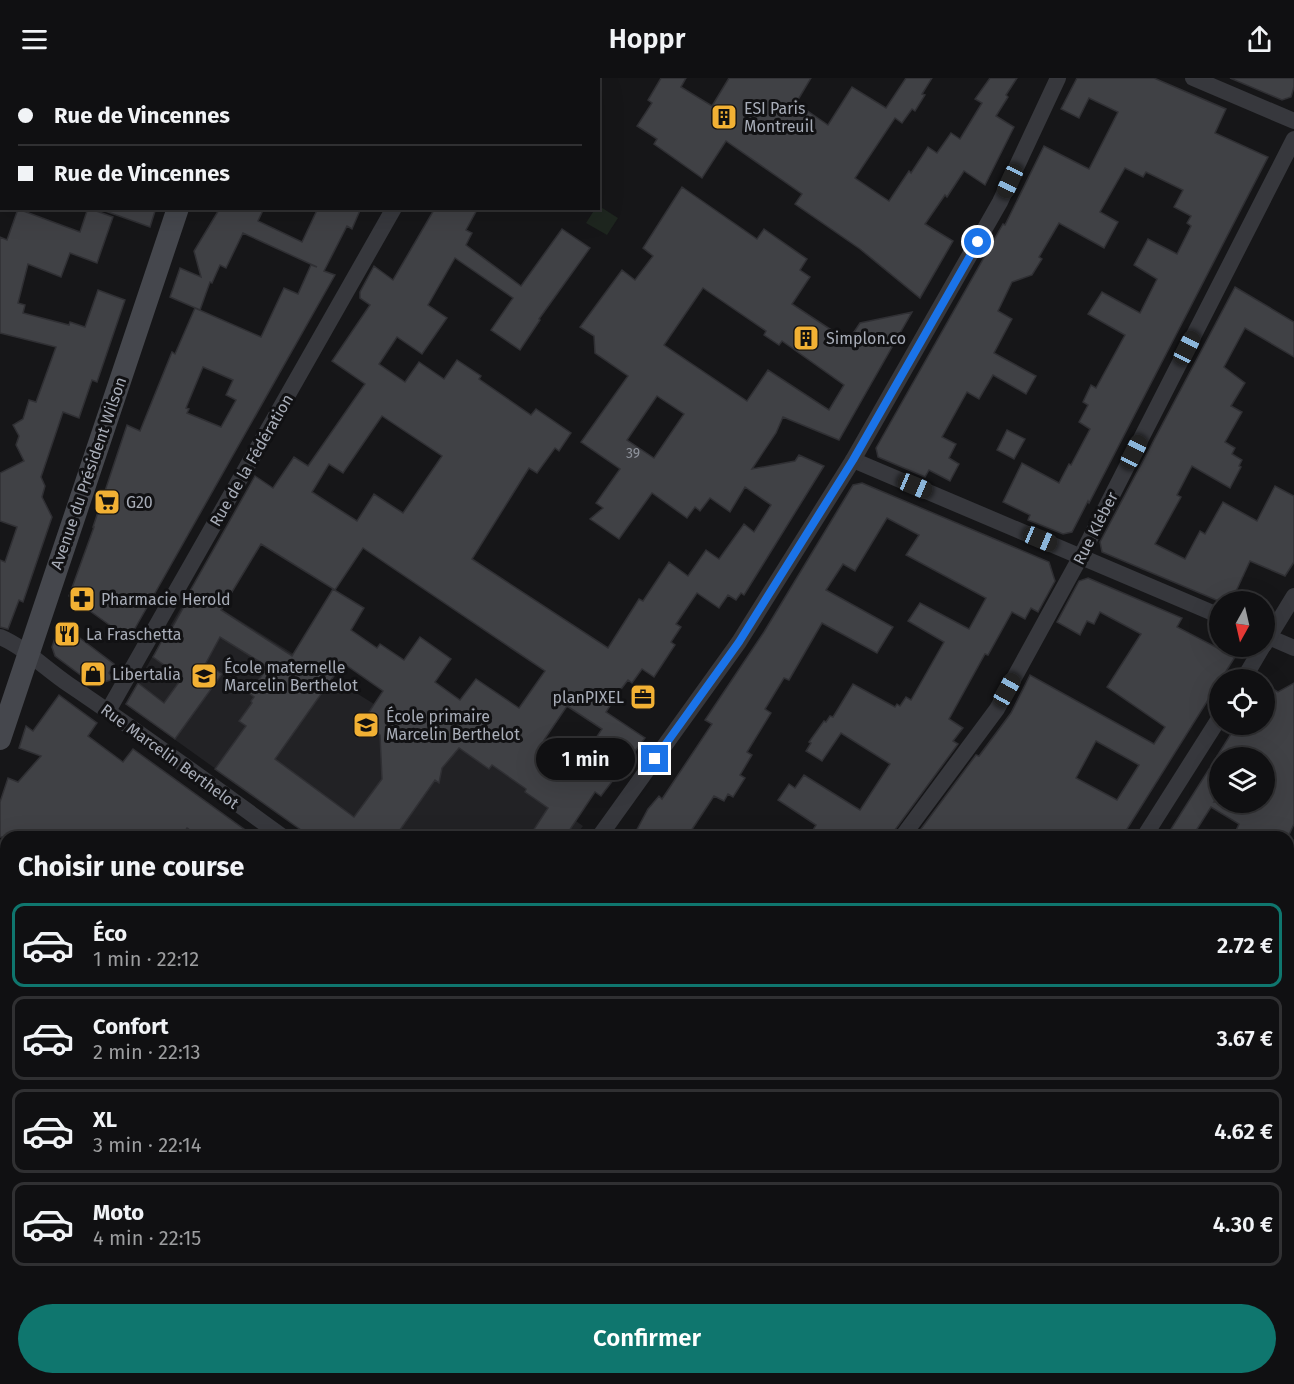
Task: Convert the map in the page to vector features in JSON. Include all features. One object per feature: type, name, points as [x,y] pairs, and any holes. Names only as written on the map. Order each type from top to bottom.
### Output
[{"type":"street","points":[[603,831],[739,642],[853,460],[1000,202],[1058,78]]},
{"type":"street","points":[[1193,78],[1294,121]]},
{"type":"street","name":"Rue Kléber","points":[[906,831],[997,709],[1081,556],[1294,140]]},
{"type":"street","name":"Avenue du Président Wilson","points":[[0,739],[177,210]]},
{"type":"street","name":"Rue de la Fédération","points":[[108,711],[393,210]]},
{"type":"street","points":[[853,460],[1209,611]]},
{"type":"street","points":[[1275,625],[1294,596]]},
{"type":"street","name":"Rue Marcelin Berthelot","points":[[0,637],[8,640],[276,831]]},
{"type":"street","points":[[1275,643],[1294,648]]},
{"type":"street","points":[[1148,831],[1209,734]]},
{"type":"shaded area","points":[[600,207],[618,218],[607,235],[586,223],[594,210],[600,210]]},
{"type":"shaded area","points":[[191,590],[382,709],[394,693],[583,826],[579,831],[303,831],[125,704]]},
{"type":"building","points":[[661,78],[686,78],[681,87],[712,106],[729,78],[811,78],[796,103],[828,125],[852,87],[886,108],[906,78],[932,78],[915,111],[912,109],[902,123],[895,118],[855,178],[889,201],[928,147],[937,153],[951,133],[960,139],[982,103],[975,99],[990,78],[1017,78],[996,116],[1014,127],[985,185],[964,171],[925,224],[953,241],[920,298],[860,249],[795,204],[802,194],[726,141],[702,178],[654,144],[657,139],[637,126],[652,103],[648,100]]},
{"type":"building","points":[[1077,78],[1154,78],[1226,109],[1215,133],[1268,157],[1089,503],[1088,501],[1072,532],[1063,534],[1028,520],[1030,515],[1003,502],[1022,463],[1059,483],[1090,429],[1079,422],[1088,405],[1083,402],[1091,385],[1096,388],[1125,335],[1088,314],[1102,292],[1140,313],[1157,279],[1134,265],[1148,239],[1177,254],[1191,226],[1187,223],[1191,216],[1174,207],[1183,190],[1146,172],[1143,177],[1125,168],[1100,212],[1118,222],[1104,248],[1059,223],[1039,257],[1042,259],[1032,275],[1012,282],[998,311],[1012,319],[994,353],[1036,376],[1026,394],[993,375],[979,399],[967,392],[942,437],[956,444],[949,458],[959,464],[950,481],[929,470],[925,477],[878,457],[876,448],[1003,224],[1005,225],[1044,146],[1089,169],[1118,112],[1089,98],[1079,118],[1061,109]]},
{"type":"building","points":[[1230,78],[1294,78],[1294,87],[1291,97],[1282,100]]},
{"type":"building","points":[[682,187],[757,239],[764,229],[807,259],[800,270],[810,277],[792,304],[848,341],[860,323],[912,312],[839,440],[783,417],[776,433],[752,469],[795,461],[799,455],[824,466],[744,595],[741,593],[736,600],[728,595],[719,608],[697,593],[676,624],[681,627],[671,642],[675,645],[654,677],[642,669],[632,683],[628,680],[618,693],[606,712],[645,738],[601,796],[595,792],[569,831],[533,831],[548,808],[492,765],[489,769],[459,748],[442,768],[439,783],[435,780],[399,831],[303,831],[215,769],[246,726],[239,721],[252,703],[254,697],[249,693],[268,667],[220,637],[206,663],[222,674],[175,739],[126,704],[138,683],[164,703],[182,678],[153,657],[165,635],[167,637],[192,592],[190,591],[255,476],[273,488],[294,457],[308,466],[365,384],[332,361],[370,305],[360,298],[360,292],[374,266],[393,280],[434,210],[477,210],[466,230],[472,233],[466,245],[521,286],[562,229],[590,248],[539,319],[520,350],[491,330],[513,298],[455,258],[428,305],[447,318],[422,354],[397,337],[379,364],[405,382],[419,362],[444,379],[457,360],[481,376],[479,379],[531,415],[536,409],[571,433],[559,451],[555,448],[537,473],[529,468],[472,559],[608,648],[639,599],[643,601],[669,562],[688,576],[706,550],[719,559],[744,524],[754,532],[771,505],[745,487],[730,512],[710,498],[700,511],[695,507],[687,518],[652,493],[619,539],[590,519],[603,508],[596,503],[620,469],[581,442],[628,376],[595,353],[594,336],[580,327],[622,270],[635,280],[653,256],[643,248]],"holes":[[[703,288],[766,331],[764,335],[779,345],[782,341],[844,385],[829,410],[768,370],[747,401],[664,345]],[[657,396],[684,414],[654,458],[627,440]],[[382,416],[442,456],[403,513],[374,494],[357,521],[312,492],[329,464],[343,473]],[[261,544],[335,590],[363,548],[545,671],[519,708],[476,679],[460,700],[435,682],[451,659],[420,637],[404,660],[380,644],[377,648],[351,630],[364,608],[333,589],[292,656],[221,610]],[[343,663],[383,691],[363,721],[380,735],[382,779],[354,817],[275,759]],[[567,706],[602,729],[579,764],[544,740]]]},
{"type":"building","points":[[18,210],[80,232],[87,210],[113,217],[97,263],[70,253],[61,277],[28,264],[18,303],[25,305],[23,313],[85,327],[98,290],[125,300],[97,382],[92,380],[79,418],[63,412],[41,477],[45,486],[42,497],[52,517],[23,602],[19,600],[8,629],[0,627],[0,560],[5,562],[17,527],[0,521],[0,473],[24,461],[16,445],[19,436],[13,425],[23,419],[29,400],[36,402],[56,347],[0,333],[0,237],[7,240]]},
{"type":"building","points":[[105,210],[155,210],[150,227]]},
{"type":"building","points":[[219,210],[263,210],[258,221],[302,242],[317,210],[360,210],[352,229],[347,226],[324,271],[335,275],[129,639],[69,596],[127,425],[140,431],[172,352],[175,354],[195,308],[261,337],[284,288],[298,294],[311,265],[317,267],[243,233],[226,268],[220,265],[212,283],[210,282],[200,310],[170,297],[180,268],[201,277],[194,251]],"holes":[[[203,367],[233,380],[226,395],[236,400],[221,427],[187,413],[189,409],[186,408]]]},
{"type":"building","points":[[1235,287],[1294,322],[1294,357],[1245,328],[1224,367],[1245,383],[1231,406],[1242,412],[1225,442],[1235,448],[1232,454],[1242,460],[1239,466],[1241,467],[1230,488],[1192,466],[1177,495],[1181,497],[1155,544],[1185,559],[1200,531],[1205,534],[1223,502],[1257,521],[1275,486],[1294,496],[1294,562],[1285,576],[1250,561],[1236,591],[1209,591],[1209,597],[1102,552],[1100,542]]},
{"type":"building","points":[[1007,430],[1025,439],[1014,459],[997,450]]},
{"type":"building","points":[[862,483],[1049,562],[1055,581],[1038,612],[1031,608],[1025,619],[1012,612],[988,655],[985,654],[949,719],[963,728],[953,741],[958,744],[894,831],[812,831],[816,825],[778,800],[789,784],[795,788],[804,775],[860,810],[890,764],[841,733],[822,761],[806,751],[811,743],[809,742],[824,721],[826,722],[830,716],[833,717],[853,684],[895,707],[897,704],[900,706],[906,697],[911,700],[944,642],[908,621],[920,603],[969,629],[986,598],[906,555],[919,535],[887,518],[855,571],[843,564],[826,590],[893,627],[877,653],[822,623],[789,680],[784,678],[765,709],[771,713],[747,752],[752,755],[740,775],[745,778],[733,797],[728,794],[724,801],[714,796],[691,831],[636,831],[648,809],[659,796],[662,799],[712,724],[705,720],[764,632],[853,485]]},
{"type":"building","points":[[1088,578],[1182,618],[1177,627],[1209,644],[1209,657],[1235,657],[1227,669],[1209,669],[1209,698],[1126,831],[919,831],[976,755],[979,756],[1011,713],[1030,675],[1154,744],[1165,727],[1107,687],[1141,634],[1100,612],[1094,624],[1087,621],[1080,635],[1057,622],[1079,581]],"holes":[[[1096,741],[1139,765],[1117,800],[1076,778]]]},
{"type":"building","points":[[60,623],[114,664],[109,673],[114,679],[94,685],[55,656],[52,647]]},
{"type":"building","points":[[1294,683],[1294,824],[1291,831],[1236,831],[1239,824],[1221,813],[1275,813],[1275,747],[1223,747],[1230,735],[1275,735],[1275,690],[1278,692]]},
{"type":"building","points":[[59,695],[97,723],[88,736],[123,762],[133,749],[247,831],[191,831],[187,828],[185,831],[0,831],[0,802],[8,778],[18,782],[41,756],[19,748],[26,726],[33,731]]},
{"type":"building","points":[[1209,769],[1209,810],[1196,831],[1170,831]]},
{"type":"place","name":"ESI Paris Montreuil","points":[[724,117]]},
{"type":"place","name":"Simplon.co","points":[[806,338]]},
{"type":"place","name":"G20","points":[[107,502]]},
{"type":"place","name":"Pharmacie Herold","points":[[82,599]]},
{"type":"place","name":"La Fraschetta","points":[[67,634]]},
{"type":"place","name":"Libertalia","points":[[93,674]]},
{"type":"place","name":"École maternelle Marcelin Berthelot","points":[[204,676]]},
{"type":"place","name":"planPIXEL","points":[[643,697]]},
{"type":"place","name":"École primaire Marcelin Berthelot","points":[[366,725]]},
{"type":"route","points":[[655,759],[739,642],[853,460],[978,242]]}]
